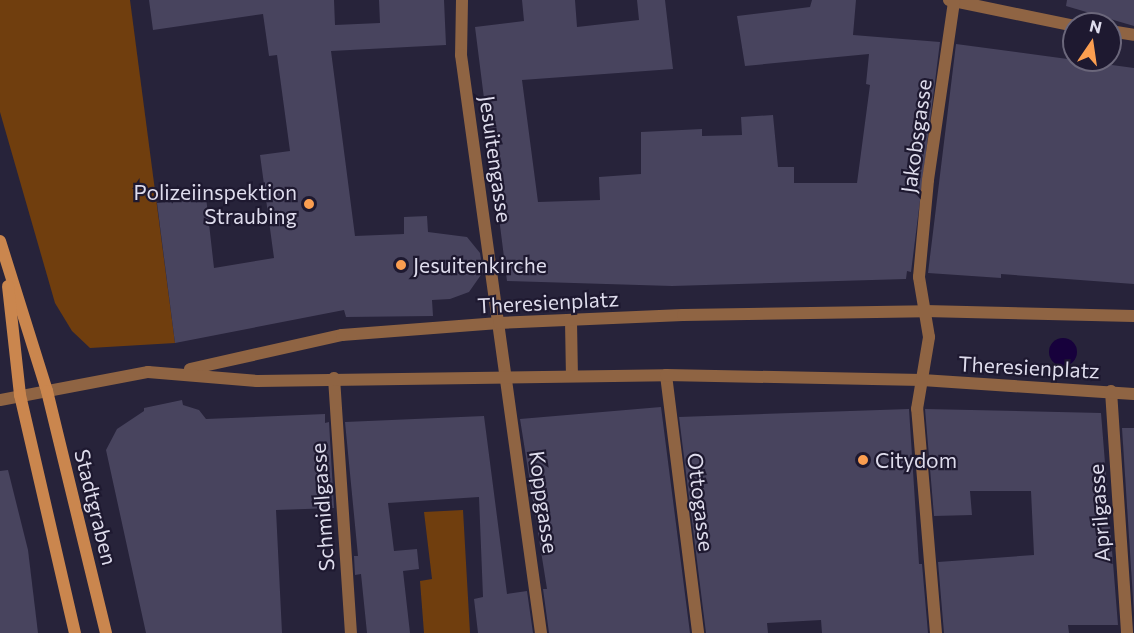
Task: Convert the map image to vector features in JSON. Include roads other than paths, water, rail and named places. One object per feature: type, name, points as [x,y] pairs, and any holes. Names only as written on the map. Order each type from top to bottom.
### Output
[{"type":"main road","points":[[0,241],[5,258],[20,395],[75,633]]},
{"type":"main road","name":"Stadtgraben","points":[[5,258],[47,390],[106,633]]},
{"type":"street","name":"Jesuitengasse","points":[[462,0],[461,55],[505,377]]},
{"type":"street","points":[[952,1],[1062,24]]},
{"type":"street","name":"Jakobsgasse","points":[[925,311],[919,277],[928,180],[952,1]]},
{"type":"street","name":"Theresienplatz","points":[[178,372],[342,335],[499,323],[683,315],[925,311],[1134,316]]},
{"type":"street","points":[[925,311],[929,337],[917,409],[936,633]]},
{"type":"street","points":[[571,321],[572,376]]},
{"type":"street","name":"Theresienplatz","points":[[0,400],[148,372],[178,372],[257,381],[334,378],[666,375],[922,380],[1134,394]]},
{"type":"street","name":"Ottogasse","points":[[666,375],[698,633]]},
{"type":"street","name":"Koppgasse","points":[[505,377],[541,633]]},
{"type":"street","name":"Schmidlgasse","points":[[334,378],[351,633]]},
{"type":"street","name":"Aprilgasse","points":[[1111,391],[1126,633]]},
{"type":"place","name":"Polizeiinspektion Straubing","points":[[309,204]]},
{"type":"place","name":"Jesuitenkirche","points":[[401,265]]},
{"type":"place","name":"Citydom","points":[[863,460]]}]
